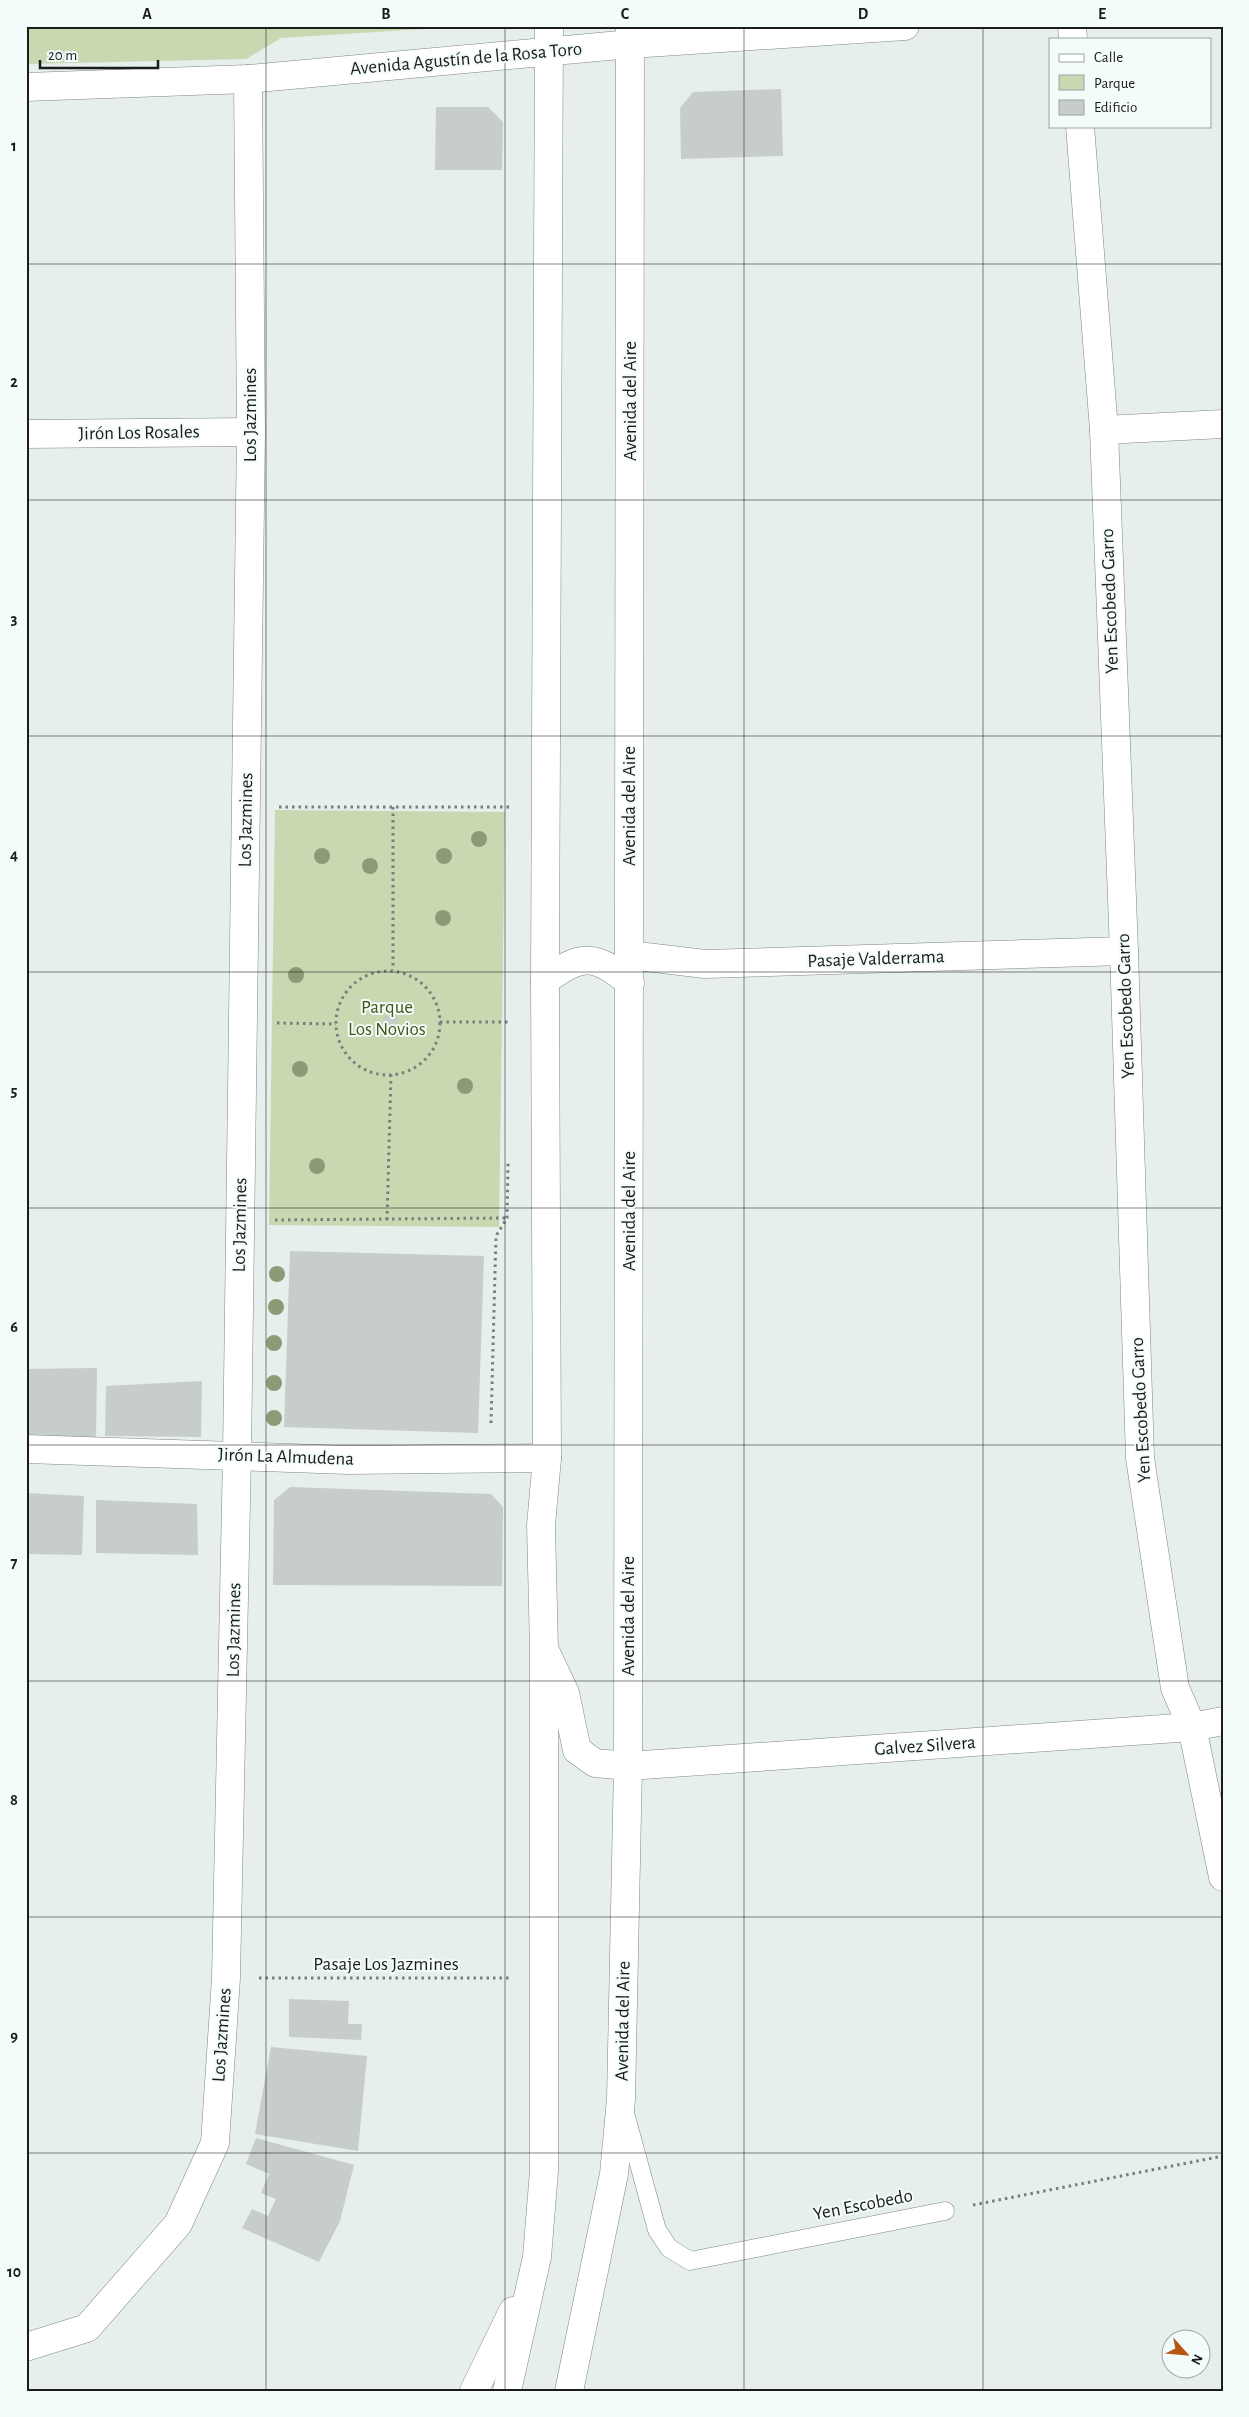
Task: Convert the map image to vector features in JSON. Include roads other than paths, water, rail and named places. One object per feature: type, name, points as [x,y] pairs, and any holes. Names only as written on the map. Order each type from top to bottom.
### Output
[{"type":"street","name":"Avenida Agustín de la Rosa Toro","points":[[26,87],[248,80],[549,39],[905,26]]},
{"type":"street","name":"Avenida del Aire","points":[[569,2391],[614,2174],[621,2099],[628,1766],[630,35]]},
{"type":"street","points":[[507,2391],[537,2257],[544,2171],[546,1977],[544,1650],[541,1525],[547,1458],[545,980],[549,39]]},
{"type":"street","name":"Los Jazmines","points":[[26,2347],[87,2328],[178,2224],[215,2143],[226,1978],[237,1455],[251,432],[248,80]]},
{"type":"street","name":"Yen Escobedo Garro","points":[[1080,128],[1104,430],[1124,951],[1140,1458],[1175,1688],[1192,1728],[1223,1877]]},
{"type":"street","points":[[1104,430],[1223,424]]},
{"type":"street","name":"Jirón Los Rosales","points":[[26,434],[251,432]]},
{"type":"street","name":"Pasaje Valderrama","points":[[629,956],[705,964],[1124,951]]},
{"type":"street","points":[[545,980],[567,965],[584,960],[604,963],[630,983]]},
{"type":"street","name":"Jirón La Almudena","points":[[26,1449],[348,1460],[547,1458]]},
{"type":"street","name":"Galvez Silvera","points":[[544,1650],[565,1692],[577,1750],[595,1763],[628,1766],[1192,1728],[1223,1721]]},
{"type":"street","points":[[474,2391],[537,2257]]},
{"type":"lane","name":"Yen Escobedo","points":[[621,2099],[657,2230],[669,2248],[690,2260],[945,2211]]},
{"type":"park label","name":"Parque Los Novios","points":[[387,1018]]}]
